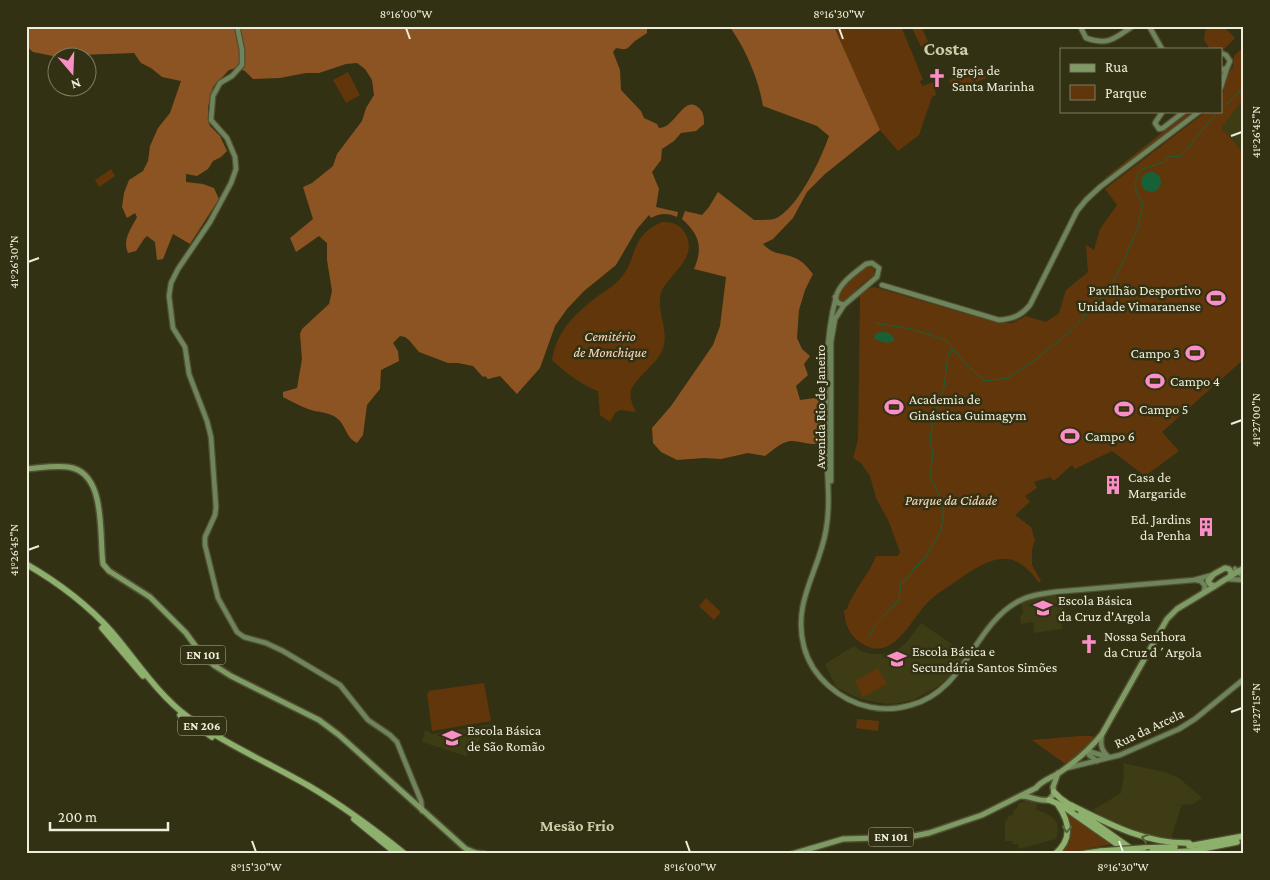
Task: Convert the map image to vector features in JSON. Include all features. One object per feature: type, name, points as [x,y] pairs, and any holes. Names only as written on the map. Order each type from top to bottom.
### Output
[{"type":"highway","name":"EN 206","points":[[26,564],[54,580],[84,604],[111,631],[165,697],[187,716],[219,737],[310,786],[363,820],[405,854]]},
{"type":"highway","name":"EN 206","points":[[26,568],[51,582],[80,605],[106,632],[162,698],[186,721],[206,734],[313,791],[347,814],[397,854]]},
{"type":"highway","points":[[1054,789],[1060,798],[1138,854],[1206,849],[1244,838]]},
{"type":"highway","points":[[1049,800],[1131,854]]},
{"type":"highway","points":[[1055,854],[1066,840],[1068,827],[1065,814],[1057,804]]},
{"type":"highway","points":[[1071,805],[1150,840],[1171,844],[1189,843],[1192,846]]},
{"type":"highway","points":[[1081,854],[1101,850],[1192,846],[1244,838]]},
{"type":"main road","name":"EN 101","points":[[26,469],[54,466],[71,467],[82,472],[91,480],[96,491],[102,555],[104,564],[109,572],[150,597],[186,633],[202,655],[215,666],[231,676],[319,720],[339,735],[466,849],[484,854]]},
{"type":"main road","points":[[1214,574],[1225,568],[1238,569]]},
{"type":"main road","points":[[1228,578],[1231,572],[1238,569]]},
{"type":"main road","name":"EN 101","points":[[1203,593],[1214,574]]},
{"type":"main road","name":"EN 101","points":[[792,854],[843,839],[920,835],[982,815],[1036,788],[1088,751],[1102,734],[1167,619],[1177,609],[1228,578]]},
{"type":"main road","points":[[1208,582],[1215,586]]},
{"type":"main road","name":"EN 101","points":[[1049,800],[1053,797],[1058,774]]},
{"type":"main road","points":[[1043,782],[1051,784],[1054,789]]},
{"type":"main road","points":[[1036,788],[1035,792],[1038,799]]},
{"type":"main road","points":[[1018,796],[1027,796],[1045,801],[1049,800]]},
{"type":"street","points":[[237,26],[242,50],[242,65],[232,76],[220,83],[213,96],[211,120],[227,138],[235,157],[236,169],[231,183],[210,222],[178,270],[170,289],[173,328],[185,347],[188,356],[189,374],[211,437],[216,507],[215,515],[205,537],[205,545],[218,598],[237,632],[244,637],[266,643],[283,651],[340,685],[368,720],[397,742],[421,801],[422,811]]},
{"type":"street","points":[[1080,26],[1086,38],[1104,42],[1112,41],[1133,26]]},
{"type":"street","points":[[1149,26],[1161,48]]},
{"type":"street","points":[[1222,53],[1229,58],[1230,63],[1222,78]]},
{"type":"street","points":[[1222,70],[1227,68]]},
{"type":"street","points":[[1162,112],[1155,123],[1156,128],[1159,129],[1184,112]]},
{"type":"street","points":[[882,285],[999,320],[1011,319],[1024,312],[1030,305],[1077,211],[1086,200],[1100,187],[1199,112]]},
{"type":"street","points":[[835,297],[838,303],[844,305],[877,277],[879,272],[876,265],[869,263],[859,270],[842,286],[835,297],[827,344],[828,512],[822,549],[804,596],[800,623],[804,649],[811,665],[831,689],[856,703],[871,707],[887,709],[917,704],[938,692],[959,672],[996,618],[1027,597],[1054,592],[1194,580],[1214,574]]},
{"type":"street","name":"Avenida Rio de Janeiro","points":[[828,512],[831,466],[831,342],[835,319],[844,305]]},
{"type":"street","points":[[1238,569],[1244,579]]},
{"type":"street","points":[[1228,578],[1244,579]]},
{"type":"street","points":[[1194,580],[1208,582]]},
{"type":"street","points":[[1201,581],[1204,586],[1203,593]]},
{"type":"street","name":"Rua da Arcela","points":[[1065,768],[1120,755],[1189,724],[1244,679]]},
{"type":"street","points":[[1102,734],[1101,745],[1109,757]]},
{"type":"street","points":[[1088,751],[1109,757]]},
{"type":"street","points":[[1088,751],[1089,755],[1097,761]]},
{"type":"street","points":[[412,801],[416,796],[416,790]]},
{"type":"shaded area","points":[[26,26],[647,26],[647,33],[627,48],[616,48],[613,52],[620,70],[621,90],[641,111],[644,118],[657,124],[659,128],[670,123],[689,105],[694,105],[700,109],[704,116],[704,124],[696,131],[681,133],[674,141],[662,149],[661,160],[652,172],[659,189],[656,207],[678,212],[677,217],[664,214],[651,218],[649,215],[637,229],[616,265],[584,291],[567,309],[555,326],[540,368],[517,394],[500,376],[488,379],[485,376],[483,377],[473,366],[448,363],[419,352],[409,340],[400,336],[393,343],[398,351],[399,361],[381,370],[380,389],[367,405],[363,435],[357,443],[353,441],[335,416],[299,405],[283,397],[283,392],[297,388],[302,359],[300,334],[302,329],[329,304],[332,291],[327,260],[327,243],[319,236],[296,252],[290,238],[313,219],[303,187],[312,183],[333,166],[337,154],[362,121],[366,108],[374,95],[372,80],[365,69],[357,63],[346,64],[319,73],[253,79],[245,71],[236,68],[229,70],[213,87],[208,107],[210,126],[220,136],[227,151],[213,161],[208,169],[197,176],[186,174],[186,182],[203,184],[214,188],[219,199],[190,244],[173,234],[163,259],[157,260],[155,242],[147,236],[136,251],[128,253],[126,248],[127,239],[137,217],[135,213],[127,218],[122,207],[124,193],[129,180],[143,171],[148,161],[150,146],[158,128],[170,113],[181,81],[162,77],[141,63],[134,53],[98,54],[98,48],[48,48],[48,55],[33,52],[26,46]]},
{"type":"shaded area","points":[[729,26],[835,26],[880,130],[825,174],[807,192],[793,218],[773,239],[763,244],[775,252],[798,259],[813,274],[805,290],[799,310],[797,338],[802,349],[810,356],[804,364],[808,375],[796,386],[800,400],[823,397],[822,441],[815,444],[786,442],[765,456],[748,453],[721,459],[677,460],[661,452],[653,443],[652,428],[671,406],[713,345],[720,326],[726,277],[694,269],[699,248],[696,236],[682,219],[685,211],[702,215],[718,192],[754,220],[774,219],[791,206],[807,183],[821,157],[829,136],[817,126],[763,106],[750,64],[741,44]]},
{"type":"shaded area","points":[[1244,99],[1244,153],[1220,128]]},
{"type":"shaded area","points":[[1151,172],[1158,175],[1161,182],[1158,189],[1151,192],[1144,189],[1141,182],[1144,175]]},
{"type":"shaded area","points":[[881,332],[889,333],[894,338],[894,341],[884,342],[874,338],[875,334]]},
{"type":"shaded area","name":"Escola Básica da Cruz d'Argola","points":[[1064,594],[1062,629],[1034,633],[1033,622],[1021,624],[1020,616],[1023,614],[1022,603],[1035,598]]},
{"type":"shaded area","name":"Escola Básica e Secundária Santos Simões","points":[[921,623],[966,654],[948,678],[937,687],[913,700],[887,704],[860,699],[836,687],[825,664],[854,646],[861,651],[872,654],[885,654],[897,650],[907,642]]},
{"type":"shaded area","name":"Escola Básica de São Romão","points":[[493,724],[466,756],[422,742],[425,730],[432,734]]},
{"type":"shaded area","points":[[1123,763],[1164,772],[1179,778],[1202,798],[1193,804],[1180,805],[1172,835],[1173,840],[1153,837],[1100,816],[1093,810],[1121,793],[1124,776]]},
{"type":"shaded area","points":[[1027,800],[1038,802],[1036,810],[1044,812],[1053,818],[1057,823],[1058,831],[1056,839],[1019,849],[1018,844],[1012,844],[1013,841],[1005,841],[1005,823],[1009,816],[1014,814],[1013,811],[1018,807],[1017,804]]},
{"type":"green space","points":[[901,26],[923,80],[920,81],[922,86],[935,82],[936,95],[932,97],[919,135],[898,151],[880,130],[833,27]]},
{"type":"green space","points":[[911,26],[921,26],[929,44],[921,47]]},
{"type":"green space","points":[[1210,26],[1223,26],[1235,38],[1223,50],[1222,48],[1209,48],[1204,40],[1205,31]]},
{"type":"green space","name":"Parque da Cidade","points":[[1244,46],[1244,99],[1221,128],[1244,153],[1244,359],[1162,432],[1179,451],[1145,476],[1112,451],[1075,469],[1072,465],[1054,481],[1050,477],[1034,482],[1037,488],[1025,496],[1030,502],[1015,515],[1031,527],[1035,540],[1032,550],[1032,565],[1041,581],[1039,583],[1020,563],[1001,559],[991,561],[970,572],[931,599],[892,644],[882,648],[872,648],[861,643],[848,629],[844,610],[847,609],[876,556],[898,556],[900,552],[889,522],[876,498],[870,476],[861,463],[853,458],[858,440],[860,296],[864,290],[874,287],[998,323],[1012,323],[1026,316],[1046,322],[1059,313],[1066,290],[1088,272],[1086,245],[1094,250],[1100,229],[1117,205],[1105,189],[1206,112],[1222,112],[1222,95],[1228,74],[1233,67],[1234,56]]},
{"type":"green space","points":[[348,72],[360,95],[346,103],[333,80]]},
{"type":"green space","points":[[972,72],[974,76],[984,72],[986,78],[954,92],[949,80]]},
{"type":"green space","points":[[1188,112],[1194,112],[1105,180],[1105,178]]},
{"type":"green space","points":[[111,169],[115,176],[99,187],[95,180]]},
{"type":"green space","name":"Cemitério de Monchique","points":[[662,222],[672,223],[683,230],[688,242],[688,250],[682,264],[662,290],[660,305],[665,335],[662,351],[631,390],[631,399],[636,412],[620,410],[615,413],[610,422],[600,415],[598,391],[574,378],[552,360],[554,349],[563,331],[575,316],[620,279],[626,271],[635,248],[644,234]]},
{"type":"green space","points":[[867,266],[874,268],[874,275],[861,285],[847,301],[839,300],[837,297],[842,288]]},
{"type":"green space","points":[[706,598],[721,612],[714,620],[699,606]]},
{"type":"green space","points":[[878,668],[887,684],[863,697],[855,681]]},
{"type":"green space","points":[[484,683],[491,721],[432,731],[428,691]]},
{"type":"green space","points":[[857,719],[879,721],[878,731],[856,728]]},
{"type":"green space","points":[[1092,736],[1096,739],[1067,765],[1032,740]]},
{"type":"green space","points":[[1066,812],[1113,844],[1059,854],[1070,834],[1070,823]]},
{"type":"waterway","points":[[1222,107],[1233,99],[1244,86]]},
{"type":"waterway","points":[[868,638],[875,625],[899,600],[901,582],[908,578],[926,557],[940,532],[943,521],[943,504],[930,476],[933,455],[930,438],[934,416],[944,387],[948,355],[954,349],[966,364],[985,381],[1008,378],[1035,360],[1074,328],[1111,287],[1137,231],[1143,204],[1135,184],[1140,170],[1164,162],[1168,157],[1181,156],[1217,112]]},
{"type":"waterway","points":[[875,323],[911,329],[946,340],[953,349]]},
{"type":"place","name":"Igreja de Santa Marinha","points":[[937,78]]},
{"type":"place","name":"Pavilhão Desportivo Unidade Vimaranense","points":[[1216,298]]},
{"type":"place","name":"Campo 3","points":[[1195,353]]},
{"type":"place","name":"Campo 4","points":[[1155,381]]},
{"type":"place","name":"Academia de Ginástica Guimagym","points":[[894,407]]},
{"type":"place","name":"Campo 5","points":[[1124,409]]},
{"type":"place","name":"Campo 6","points":[[1070,436]]},
{"type":"place","name":"Casa de Margaride","points":[[1113,485]]},
{"type":"place","name":"Ed. Jardins da Penha","points":[[1206,527]]},
{"type":"place","name":"Escola Básica da Cruz d'Argola","points":[[1043,608]]},
{"type":"place","name":"Nossa Senhora da Cruz d´Argola","points":[[1089,644]]},
{"type":"place","name":"Escola Básica e Secundária Santos Simões","points":[[897,659]]},
{"type":"place","name":"Escola Básica de São Romão","points":[[452,738]]},
{"type":"district","name":"Costa","points":[[946,48]]},
{"type":"district","name":"Mesão Frio","points":[[577,825]]}]
